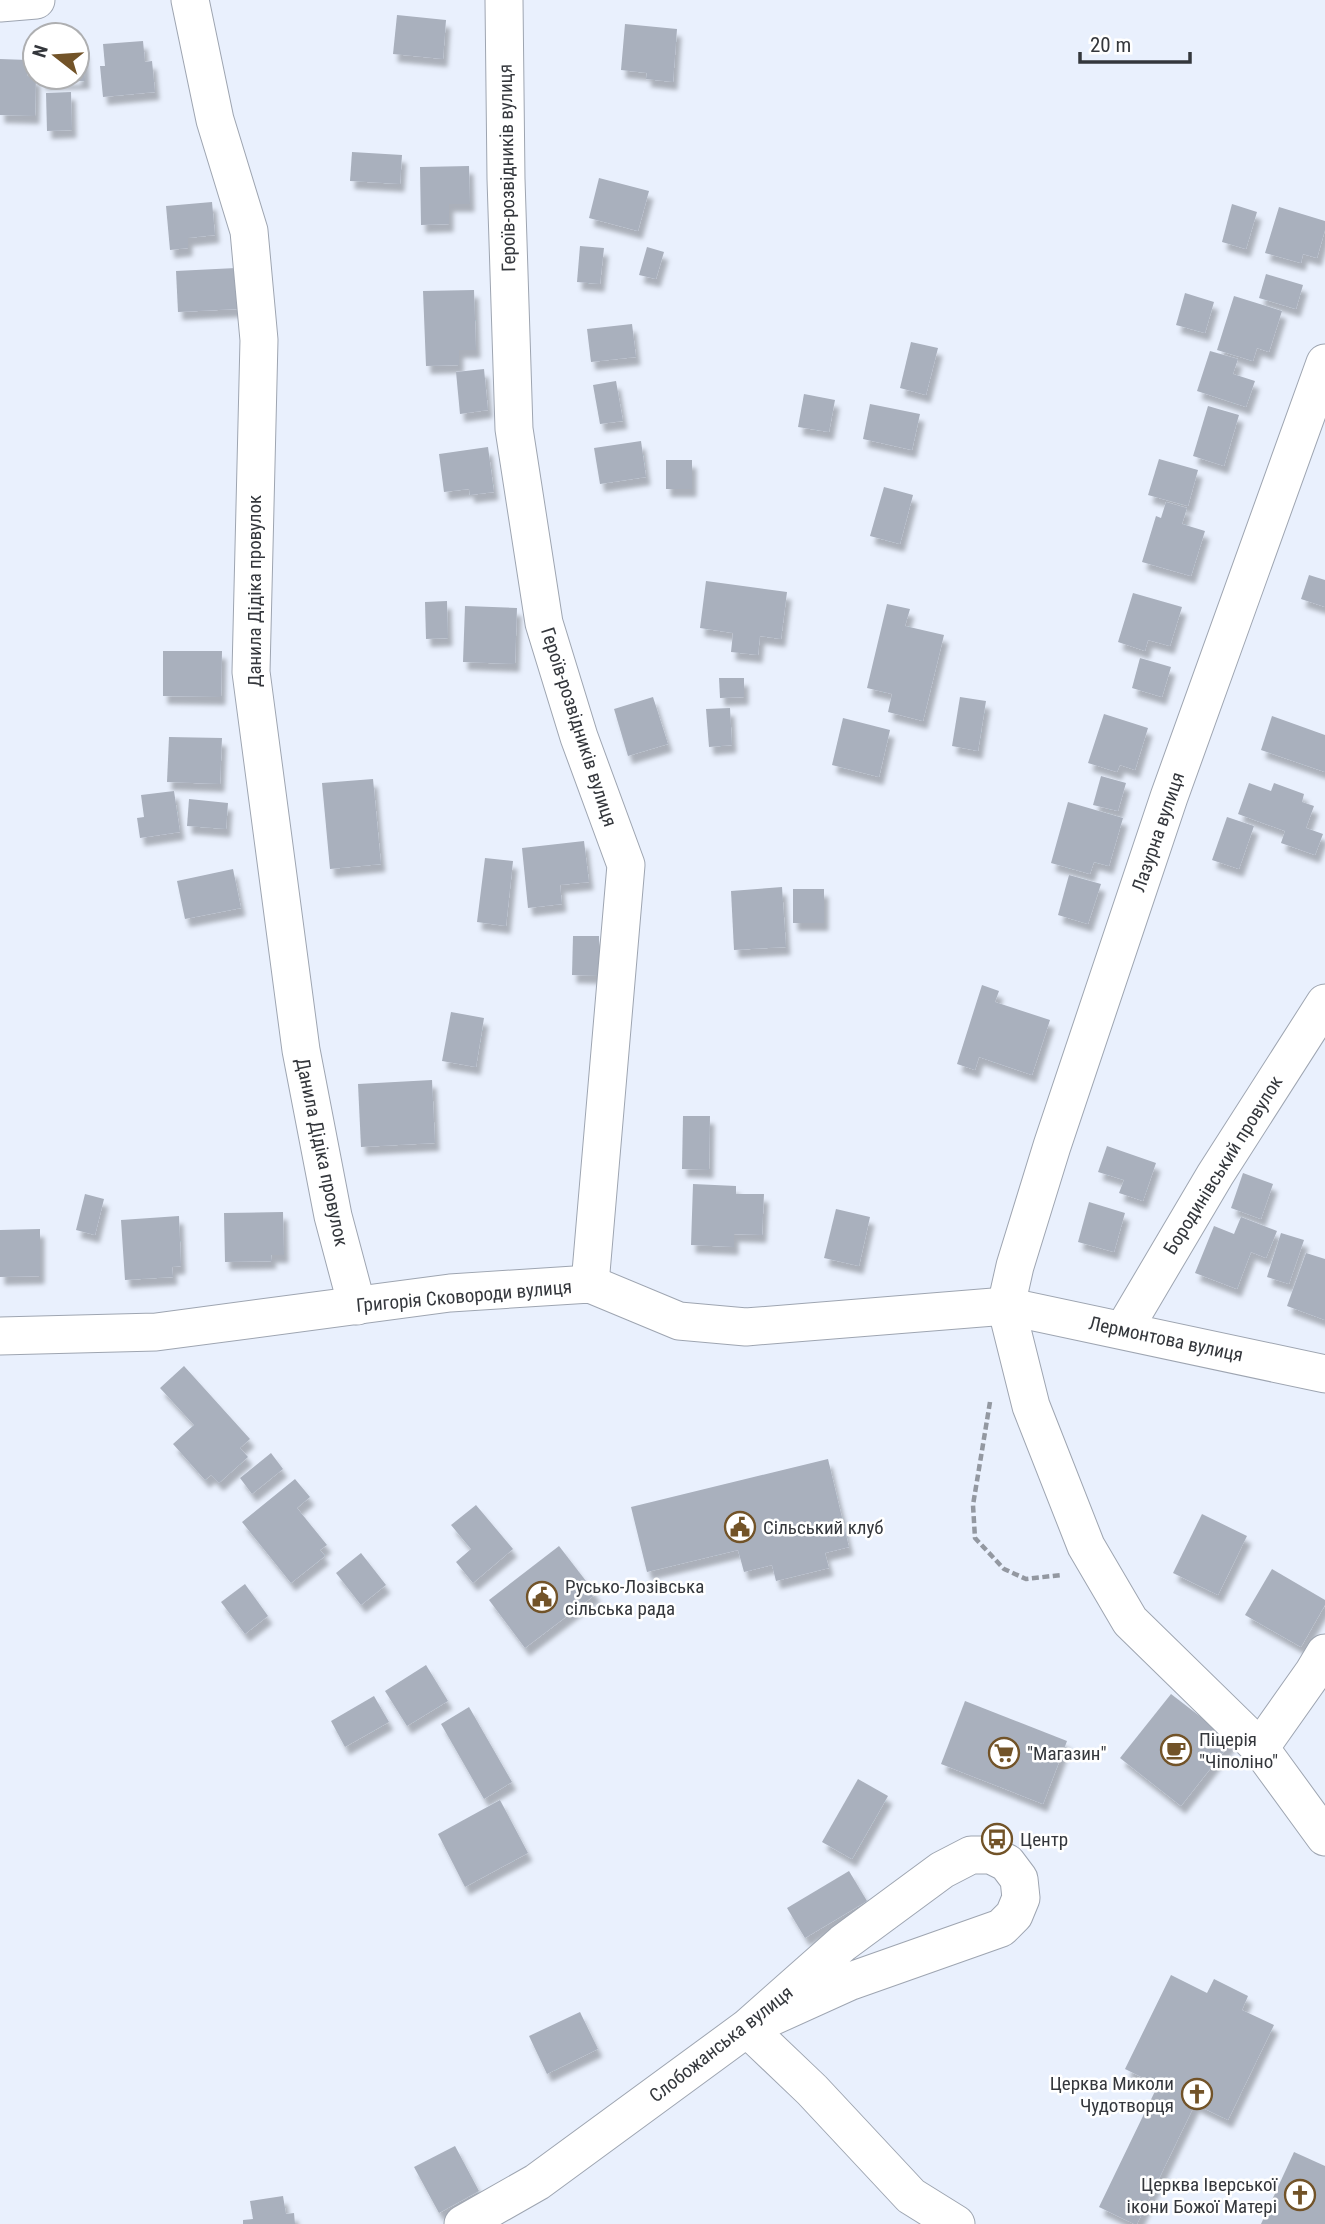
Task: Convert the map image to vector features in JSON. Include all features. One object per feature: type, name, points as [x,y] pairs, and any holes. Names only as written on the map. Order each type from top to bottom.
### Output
[{"type":"street","points":[[0,3],[36,0]]},
{"type":"street","name":"Данила Дідіка провулок","points":[[190,0],[215,120],[249,231],[259,340],[251,673],[301,1050],[333,1216],[357,1306]]},
{"type":"street","name":"Героїв-розвідників вулиця","points":[[504,0],[506,179],[514,429],[544,623],[579,737],[626,865],[590,1284]]},
{"type":"street","name":"Лазурна вулиця","points":[[1006,1306],[1015,1266],[1052,1146],[1148,862],[1325,363]]},
{"type":"street","name":"Бородинівський провулок","points":[[1124,1329],[1215,1175],[1325,1003]]},
{"type":"street","name":"Григорія Сковороди вулиця","points":[[0,1336],[156,1332],[450,1293],[590,1284],[679,1321],[746,1327],[1006,1306]]},
{"type":"street","points":[[1006,1306],[1031,1406],[1086,1546],[1129,1620],[1260,1748],[1325,1837]]},
{"type":"street","name":"Лермонтова вулиця","points":[[1006,1306],[1124,1329],[1325,1374]]},
{"type":"street","points":[[1260,1748],[1325,1653]]},
{"type":"street","name":"Слобожанська вулиця","points":[[463,2224],[537,2182],[747,2028],[844,1943],[942,1870],[971,1855],[990,1855],[1007,1863],[1018,1879],[1021,1898],[1014,1915],[1001,1928],[851,1981],[747,2028]]},
{"type":"street","points":[[747,2028],[811,2090],[911,2196],[956,2224]]},
{"type":"path","points":[[990,1399],[973,1505],[975,1538],[1004,1569],[1026,1579],[1101,1570]]},
{"type":"building","points":[[397,15],[446,20],[443,59],[393,54]]},
{"type":"building","points":[[625,24],[677,29],[673,82],[646,79],[647,73],[621,70]]},
{"type":"building","points":[[143,41],[145,62],[152,61],[155,92],[103,97],[100,66],[105,66],[103,44]]},
{"type":"building","points":[[0,59],[21,60],[21,91],[36,91],[35,116],[0,115]]},
{"type":"building","points":[[71,92],[72,130],[47,131],[46,93]]},
{"type":"building","points":[[352,152],[402,155],[400,184],[350,181]]},
{"type":"building","points":[[469,166],[470,204],[449,204],[449,224],[421,225],[420,167]]},
{"type":"building","points":[[599,178],[649,191],[638,231],[589,218]]},
{"type":"building","points":[[212,202],[215,235],[188,238],[188,248],[170,250],[166,206]]},
{"type":"building","points":[[1232,204],[1257,212],[1246,249],[1222,242]]},
{"type":"building","points":[[1279,207],[1325,221],[1317,258],[1303,254],[1301,263],[1265,253]]},
{"type":"building","points":[[580,246],[604,248],[600,284],[577,282]]},
{"type":"building","points":[[647,247],[664,252],[656,279],[639,275]]},
{"type":"building","points":[[236,268],[238,309],[178,312],[176,271]]},
{"type":"building","points":[[1266,274],[1303,285],[1296,309],[1259,298]]},
{"type":"building","points":[[474,290],[476,350],[459,350],[459,365],[426,366],[423,291]]},
{"type":"building","points":[[1185,293],[1214,302],[1205,333],[1176,325]]},
{"type":"building","points":[[1234,296],[1282,311],[1269,352],[1257,348],[1253,361],[1217,350]]},
{"type":"building","points":[[632,324],[636,357],[591,362],[587,329]]},
{"type":"building","points":[[911,342],[938,348],[926,395],[900,388]]},
{"type":"building","points":[[1210,351],[1238,359],[1233,374],[1255,381],[1246,407],[1197,391]]},
{"type":"building","points":[[484,369],[488,410],[460,414],[456,372]]},
{"type":"building","points":[[616,381],[623,421],[600,424],[593,385]]},
{"type":"building","points":[[804,394],[835,400],[829,432],[798,427]]},
{"type":"building","points":[[870,404],[920,414],[912,450],[863,439]]},
{"type":"building","points":[[1208,406],[1239,415],[1224,466],[1193,456]]},
{"type":"building","points":[[641,441],[646,477],[600,484],[594,448]]},
{"type":"building","points":[[488,447],[494,492],[470,495],[469,489],[444,492],[439,454]]},
{"type":"building","points":[[1159,459],[1198,470],[1188,506],[1148,495]]},
{"type":"building","points":[[666,460],[692,460],[692,489],[666,489]]},
{"type":"building","points":[[884,487],[913,495],[900,544],[870,536]]},
{"type":"building","points":[[1166,502],[1187,508],[1182,524],[1205,531],[1191,576],[1142,562],[1156,516],[1161,518]]},
{"type":"building","points":[[1309,575],[1325,580],[1325,607],[1301,599]]},
{"type":"building","points":[[706,581],[787,592],[781,639],[760,636],[758,655],[731,652],[733,633],[700,628]]},
{"type":"building","points":[[1133,593],[1182,607],[1170,646],[1148,640],[1145,651],[1118,642]]},
{"type":"building","points":[[447,601],[448,638],[426,639],[425,602]]},
{"type":"building","points":[[887,604],[910,609],[905,626],[944,635],[923,721],[888,712],[892,694],[867,688]]},
{"type":"building","points":[[465,606],[517,608],[515,664],[463,662]]},
{"type":"building","points":[[163,651],[222,651],[221,697],[163,696]]},
{"type":"building","points":[[1140,658],[1171,667],[1162,697],[1132,688]]},
{"type":"building","points":[[719,678],[744,678],[744,697],[720,698]]},
{"type":"building","points":[[653,697],[668,744],[628,756],[614,709]]},
{"type":"building","points":[[960,697],[986,701],[978,751],[952,746]]},
{"type":"building","points":[[730,708],[732,745],[709,747],[706,709]]},
{"type":"building","points":[[1104,714],[1148,728],[1135,770],[1120,765],[1117,772],[1088,763]]},
{"type":"building","points":[[1272,716],[1325,735],[1325,772],[1261,750]]},
{"type":"building","points":[[843,718],[890,730],[879,777],[832,765]]},
{"type":"building","points":[[169,737],[222,738],[220,784],[167,782]]},
{"type":"building","points":[[1101,776],[1126,783],[1118,811],[1093,805]]},
{"type":"building","points":[[373,779],[381,864],[330,869],[322,783]]},
{"type":"building","points":[[1249,783],[1271,791],[1274,783],[1304,794],[1302,802],[1314,806],[1306,828],[1323,834],[1315,855],[1281,843],[1285,831],[1238,814]]},
{"type":"building","points":[[174,791],[180,832],[140,838],[137,818],[144,817],[141,795]]},
{"type":"building","points":[[189,799],[228,803],[226,829],[187,826]]},
{"type":"building","points":[[1068,802],[1123,818],[1109,866],[1094,862],[1090,874],[1051,863]]},
{"type":"building","points":[[1227,817],[1254,826],[1239,869],[1212,860]]},
{"type":"building","points":[[584,841],[589,882],[560,885],[562,904],[528,908],[522,848]]},
{"type":"building","points":[[485,858],[513,861],[506,926],[477,922]]},
{"type":"building","points":[[233,869],[241,908],[185,919],[177,881]]},
{"type":"building","points":[[1069,875],[1101,884],[1088,924],[1058,915]]},
{"type":"building","points":[[782,887],[786,947],[734,950],[731,891]]},
{"type":"building","points":[[793,889],[824,889],[824,923],[793,923]]},
{"type":"building","points":[[573,936],[599,936],[599,976],[572,975]]},
{"type":"building","points":[[982,985],[999,991],[995,1002],[1050,1020],[1032,1075],[979,1057],[975,1070],[957,1064]]},
{"type":"building","points":[[451,1012],[484,1018],[476,1067],[442,1061]]},
{"type":"building","points":[[432,1080],[435,1143],[361,1147],[358,1084]]},
{"type":"building","points":[[683,1116],[710,1116],[709,1170],[682,1169]]},
{"type":"building","points":[[1107,1146],[1156,1163],[1143,1201],[1119,1193],[1124,1180],[1098,1172]]},
{"type":"building","points":[[1243,1173],[1273,1184],[1261,1219],[1231,1208]]},
{"type":"building","points":[[693,1184],[736,1186],[736,1194],[764,1194],[762,1235],[734,1234],[734,1247],[691,1245]]},
{"type":"building","points":[[85,1194],[104,1199],[95,1235],[76,1230]]},
{"type":"building","points":[[1089,1202],[1125,1213],[1114,1252],[1078,1242]]},
{"type":"building","points":[[836,1209],[870,1217],[859,1266],[824,1258]]},
{"type":"building","points":[[283,1212],[284,1255],[271,1255],[272,1261],[225,1262],[224,1213]]},
{"type":"building","points":[[179,1216],[181,1266],[172,1267],[173,1277],[125,1280],[121,1220]]},
{"type":"building","points":[[1241,1217],[1277,1231],[1266,1258],[1251,1252],[1237,1289],[1195,1273],[1214,1226],[1234,1234]]},
{"type":"building","points":[[40,1229],[40,1276],[0,1277],[0,1230]]},
{"type":"building","points":[[1281,1233],[1304,1240],[1289,1284],[1267,1277]]},
{"type":"building","points":[[1306,1253],[1325,1259],[1325,1320],[1287,1306]]},
{"type":"building","points":[[184,1366],[250,1439],[240,1448],[248,1457],[219,1483],[211,1475],[205,1480],[173,1444],[194,1425],[160,1388]]},
{"type":"building","points":[[271,1453],[283,1469],[252,1494],[240,1478]]},
{"type":"building","name":"Сільський клуб","points":[[828,1459],[849,1547],[825,1553],[829,1568],[776,1581],[772,1565],[744,1572],[738,1550],[647,1572],[631,1507]]},
{"type":"building","points":[[295,1479],[310,1497],[297,1508],[327,1545],[320,1550],[325,1556],[291,1583],[242,1522]]},
{"type":"building","points":[[476,1505],[513,1549],[473,1583],[456,1562],[471,1549],[451,1525]]},
{"type":"building","points":[[1202,1514],[1247,1536],[1218,1595],[1173,1573]]},
{"type":"building","name":"Русько-Лозівська сільська рада","points":[[559,1546],[596,1594],[525,1648],[489,1600]]},
{"type":"building","points":[[361,1553],[386,1585],[361,1605],[336,1573]]},
{"type":"building","points":[[1272,1569],[1325,1600],[1325,1605],[1301,1647],[1245,1615]]},
{"type":"building","points":[[245,1584],[268,1616],[245,1634],[221,1602]]},
{"type":"building","points":[[426,1665],[448,1701],[407,1726],[385,1691]]},
{"type":"building","name":"Піцерія \"Чіполіно\"","points":[[1171,1694],[1232,1741],[1181,1806],[1120,1758]]},
{"type":"building","points":[[374,1696],[389,1722],[345,1747],[331,1721]]},
{"type":"building","name":"\"Магазин\"","points":[[965,1701],[1067,1741],[1043,1804],[941,1764]]},
{"type":"building","points":[[469,1707],[512,1782],[484,1799],[441,1724]]},
{"type":"building","points":[[858,1779],[888,1796],[852,1859],[822,1842]]},
{"type":"building","points":[[500,1800],[528,1853],[465,1887],[438,1834]]},
{"type":"building","points":[[849,1871],[867,1901],[805,1938],[787,1908]]},
{"type":"building","name":"Церква Миколи Чудотворця","points":[[1171,1975],[1207,1993],[1214,1979],[1248,1996],[1242,2010],[1274,2025],[1228,2120],[1195,2104],[1137,2224],[1134,2224],[1099,2207],[1158,2085],[1125,2069]]},
{"type":"building","points":[[580,2012],[598,2049],[547,2074],[529,2036]]},
{"type":"building","points":[[455,2146],[479,2191],[439,2213],[414,2167]]},
{"type":"building","name":"Церква Іверської ікони Божої Матері","points":[[1294,2152],[1325,2166],[1325,2224],[1261,2224]]},
{"type":"building","points":[[283,2196],[286,2214],[294,2213],[295,2224],[243,2224],[243,2220],[253,2219],[250,2201]]},
{"type":"place","name":"Сільський клуб","points":[[740,1527]]},
{"type":"place","name":"Русько-Лозівська сільська рада","points":[[542,1597]]},
{"type":"place","name":"Піцерія \"Чіполіно\"","points":[[1176,1750]]},
{"type":"place","name":"\"Магазин\"","points":[[1004,1753]]},
{"type":"place","name":"Центр","points":[[997,1839]]},
{"type":"place","name":"Церква Миколи Чудотворця","points":[[1197,2094]]},
{"type":"place","name":"Церква Іверської ікони Божої Матері","points":[[1300,2195]]}]
